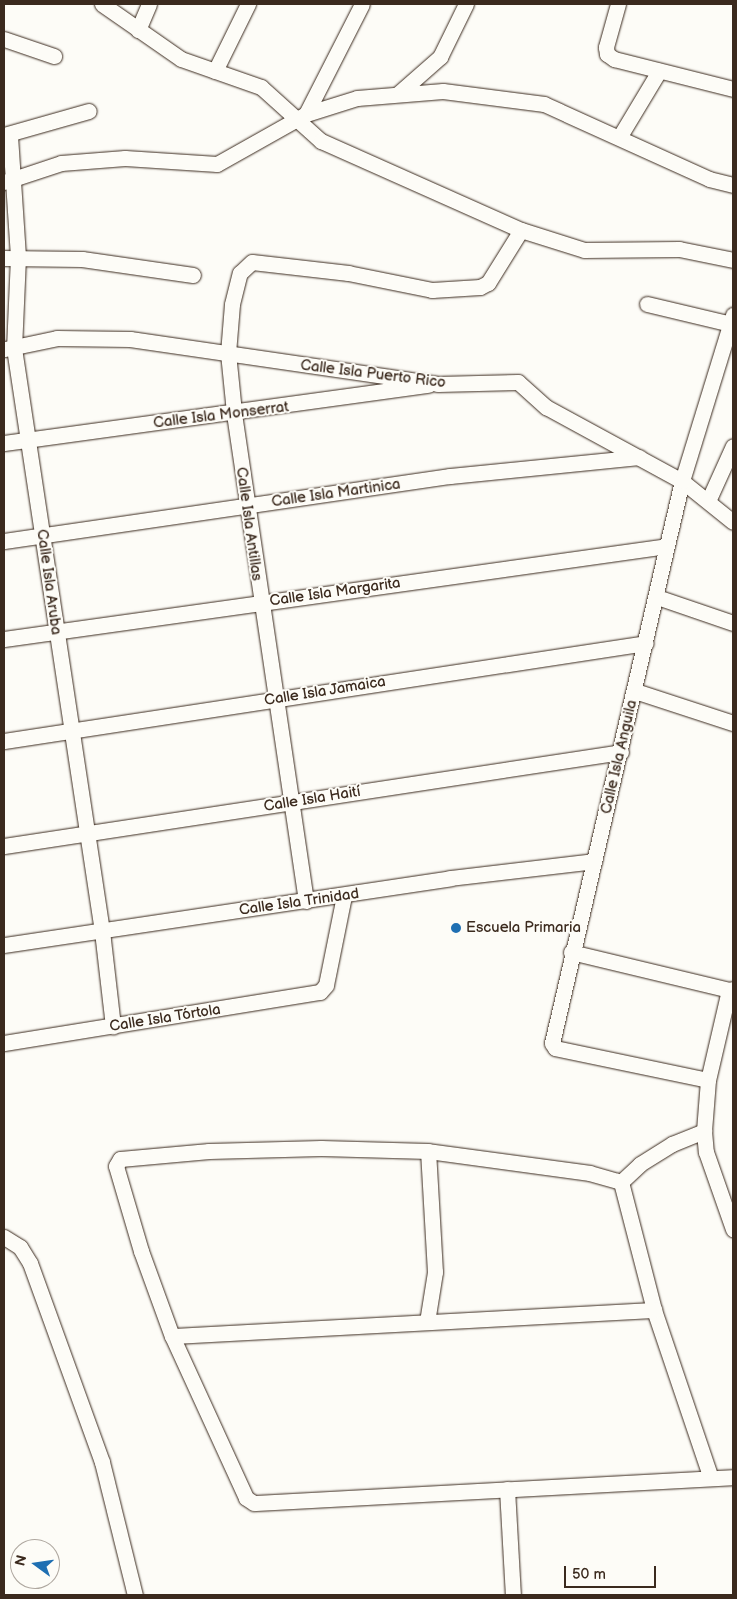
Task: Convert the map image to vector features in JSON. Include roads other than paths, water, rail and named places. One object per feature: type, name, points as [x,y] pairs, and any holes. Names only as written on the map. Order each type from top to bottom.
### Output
[{"type":"street","points":[[102,4],[181,59],[261,87],[302,116],[321,141],[339,150],[387,168],[521,230],[584,250],[679,248],[733,260]]},
{"type":"street","points":[[138,30],[148,4]]},
{"type":"street","points":[[215,71],[248,4]]},
{"type":"street","points":[[302,116],[362,4]]},
{"type":"street","points":[[399,93],[440,57],[466,4]]},
{"type":"street","points":[[618,4],[607,54],[614,59],[733,89]]},
{"type":"street","points":[[4,39],[54,56]]},
{"type":"street","points":[[620,136],[659,71]]},
{"type":"street","points":[[8,182],[61,163],[125,158],[217,164],[302,116],[357,98],[399,93],[443,91],[544,104],[620,136],[709,179],[733,185]]},
{"type":"street","points":[[7,136],[89,111]]},
{"type":"street","name":"Calle Isla Aruba","points":[[7,136],[11,257],[9,349],[28,440],[88,834],[113,1026]]},
{"type":"street","name":"Calle Isla Antillas","points":[[306,901],[294,802],[261,603],[234,412],[228,353],[232,304],[245,266],[252,262],[304,267],[432,290],[480,287],[488,283],[521,230]]},
{"type":"street","points":[[11,257],[129,263],[193,275]]},
{"type":"street","points":[[647,304],[732,319]]},
{"type":"street","name":"Calle Isla Anguila","points":[[708,1080],[552,1046],[571,952],[635,691],[682,481],[732,319]]},
{"type":"street","name":"Calle Isla Puerto Rico","points":[[9,349],[57,338],[130,339],[438,384],[518,382],[546,407],[682,481],[709,500],[733,522]]},
{"type":"street","name":"Calle Isla Monserrat","points":[[4,444],[438,384]]},
{"type":"street","points":[[709,500],[733,446]]},
{"type":"street","name":"Calle Isla Martinica","points":[[4,541],[450,476],[639,457]]},
{"type":"street","name":"Calle Isla Margarita","points":[[4,639],[667,546]]},
{"type":"street","points":[[657,597],[733,623]]},
{"type":"street","name":"Calle Isla Jamaica","points":[[4,741],[646,643]]},
{"type":"street","points":[[635,691],[733,722]]},
{"type":"street","name":"Calle Isla Haití","points":[[4,846],[620,752]]},
{"type":"street","name":"Calle Isla Trinidad","points":[[4,945],[344,896],[450,878],[594,861]]},
{"type":"street","name":"Calle Isla Tórtola","points":[[4,1043],[324,990],[344,896]]},
{"type":"street","points":[[571,952],[731,990],[708,1080],[704,1131],[706,1152],[733,1229]]},
{"type":"street","points":[[622,1182],[640,1164],[672,1144],[704,1131]]},
{"type":"street","points":[[622,1182],[590,1172],[428,1151],[321,1148],[209,1152],[120,1159],[116,1166],[141,1251],[172,1336],[246,1498],[254,1503],[733,1477]]},
{"type":"street","points":[[427,1322],[435,1263],[428,1151]]},
{"type":"street","points":[[622,1182],[654,1310],[711,1478]]},
{"type":"street","points":[[4,1237],[20,1247],[30,1263],[102,1462],[135,1595]]},
{"type":"street","points":[[172,1336],[654,1310]]},
{"type":"street","points":[[507,1489],[513,1595]]},
{"type":"place","name":"Escuela Primaria","points":[[456,928]]}]
